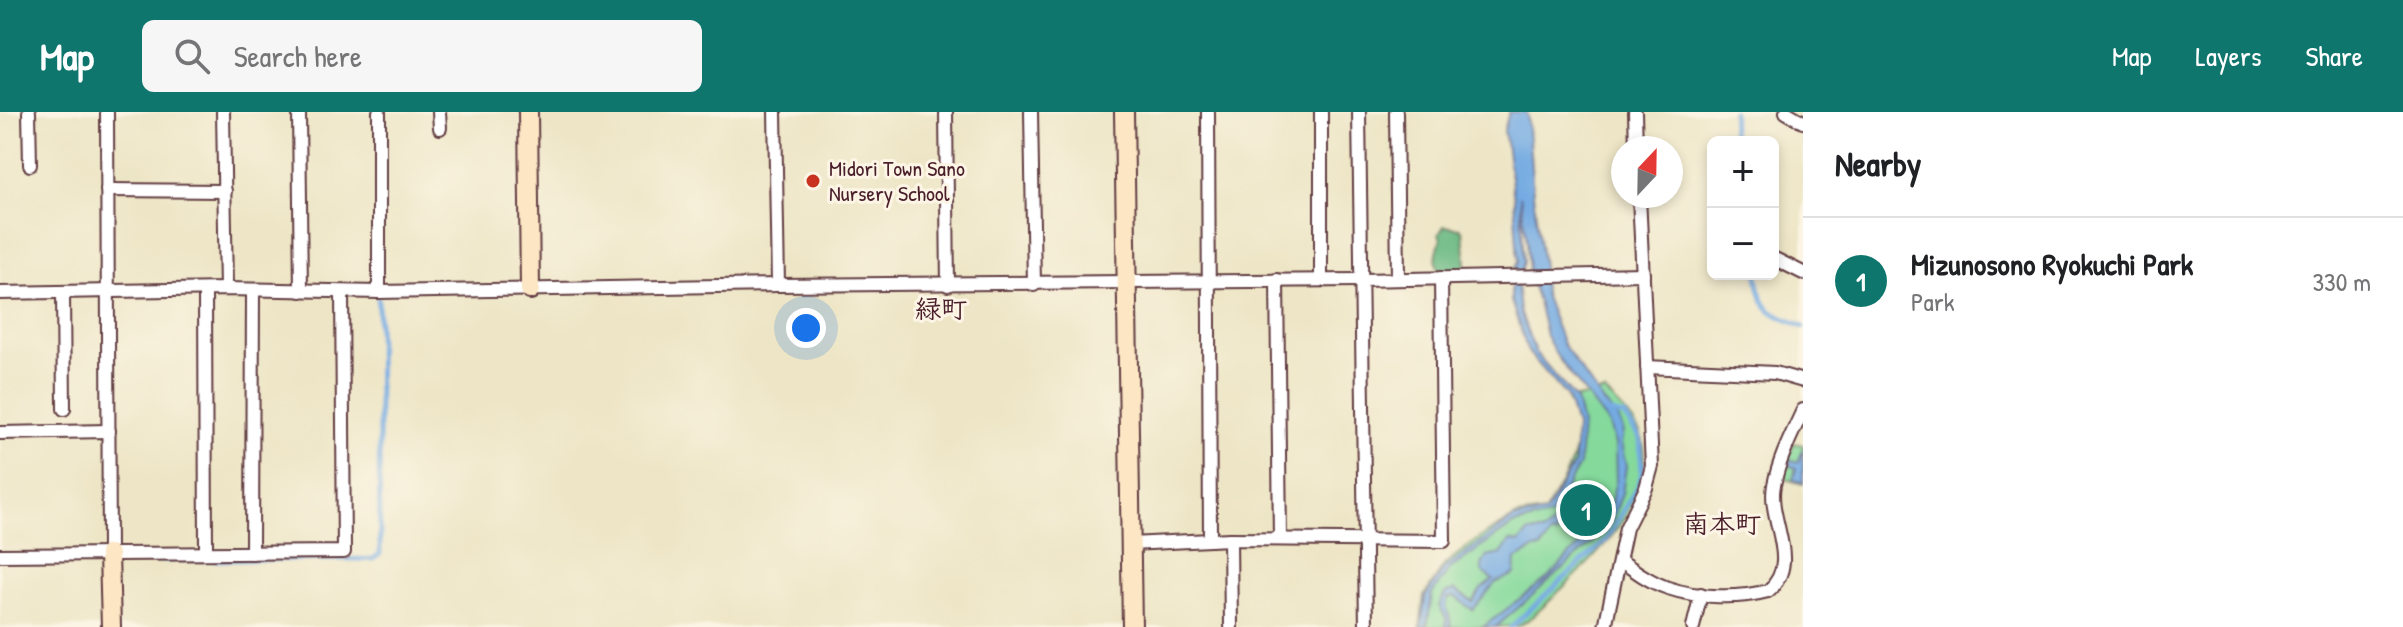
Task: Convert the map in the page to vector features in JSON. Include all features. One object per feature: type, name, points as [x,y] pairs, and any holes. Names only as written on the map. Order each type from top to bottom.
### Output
[{"type":"street","points":[[29,112],[30,165]]},
{"type":"street","points":[[107,112],[111,627]]},
{"type":"street","points":[[223,112],[226,289]]},
{"type":"street","points":[[299,112],[301,291]]},
{"type":"street","points":[[379,112],[379,292]]},
{"type":"street","points":[[439,112],[440,128]]},
{"type":"street","points":[[528,112],[530,290]]},
{"type":"street","points":[[775,112],[778,285]]},
{"type":"street","points":[[946,112],[948,285]]},
{"type":"street","points":[[1031,112],[1034,285]]},
{"type":"street","points":[[1124,112],[1132,627]]},
{"type":"street","points":[[1208,112],[1210,540]]},
{"type":"street","points":[[1321,112],[1321,279]]},
{"type":"street","points":[[1359,112],[1366,627]]},
{"type":"street","points":[[1396,112],[1398,279]]},
{"type":"street","points":[[1635,112],[1636,136]]},
{"type":"street","points":[[1786,112],[1803,122]]},
{"type":"street","points":[[107,190],[225,191]]},
{"type":"street","points":[[1605,627],[1626,528],[1646,488],[1652,466],[1640,208]]},
{"type":"street","points":[[1779,261],[1803,273]]},
{"type":"street","points":[[0,293],[1034,285],[1643,274]]},
{"type":"street","points":[[1130,544],[1230,539],[1444,541],[1441,278]]},
{"type":"street","points":[[1277,280],[1280,539]]},
{"type":"street","points":[[205,290],[206,552]]},
{"type":"street","points":[[252,553],[253,291]]},
{"type":"street","points":[[63,292],[64,409]]},
{"type":"street","points":[[0,555],[344,552],[342,292]]},
{"type":"street","points":[[1647,367],[1775,373],[1803,381]]},
{"type":"street","points":[[1620,560],[1670,589],[1701,594],[1759,594],[1768,591],[1779,579],[1783,564],[1773,488],[1803,410]]},
{"type":"street","points":[[0,433],[109,431]]},
{"type":"street","points":[[1230,539],[1231,627]]},
{"type":"street","points":[[1693,627],[1701,594]]},
{"type":"green space","points":[[1444,226],[1460,228],[1463,232],[1466,264],[1460,272],[1440,272],[1438,268],[1439,234]]},
{"type":"green space","points":[[1605,392],[1641,434],[1645,463],[1631,506],[1604,546],[1543,607],[1518,626],[1420,627],[1424,596],[1445,564],[1479,538],[1517,516],[1545,512],[1567,472],[1576,444],[1577,429],[1567,400]]},
{"type":"green space","points":[[1794,443],[1803,445],[1803,484],[1782,478]]},
{"type":"water","points":[[1509,112],[1527,112],[1544,294],[1563,344],[1618,418],[1623,430],[1621,444],[1626,466],[1622,494],[1612,520],[1602,534],[1496,627],[1483,627],[1549,577],[1591,533],[1602,526],[1616,481],[1615,444],[1609,425],[1556,355],[1546,336],[1529,277],[1520,196],[1524,262],[1517,283],[1520,311],[1535,352],[1576,400],[1582,424],[1579,465],[1551,516],[1513,525],[1450,569],[1432,594],[1427,627],[1421,627],[1425,597],[1444,568],[1513,519],[1545,513],[1574,464],[1576,426],[1567,397],[1528,352],[1511,301],[1511,275],[1518,262],[1514,198],[1504,130]]},
{"type":"water","points":[[1803,449],[1803,483],[1793,480],[1796,468],[1788,465],[1789,460],[1798,462]]},
{"type":"water","points":[[1563,520],[1556,536],[1551,534],[1541,549],[1534,549],[1516,559],[1515,574],[1495,583],[1473,610],[1455,597],[1448,598],[1451,623],[1450,627],[1446,627],[1446,618],[1439,606],[1445,593],[1455,590],[1473,602],[1481,589],[1493,580],[1482,572],[1486,557],[1501,554],[1510,541],[1519,543],[1529,532],[1544,532]]},
{"type":"waterway","points":[[1732,136],[1733,112]]},
{"type":"waterway","points":[[1758,280],[1761,297],[1770,310],[1803,327]]},
{"type":"waterway","points":[[134,560],[373,559],[380,554],[378,299]]},
{"type":"waterway","points":[[1511,627],[1605,541],[1639,484],[1642,472],[1640,438],[1624,416],[1607,412]]},
{"type":"place","name":"Midori Town Sano Nursery School","points":[[813,181]]},
{"type":"place","name":"Mizunosono Ryokuchi Park","points":[[1586,510]]},
{"type":"district","name":"緑町","points":[[941,308]]},
{"type":"district","name":"南本町","points":[[1722,523]]}]
